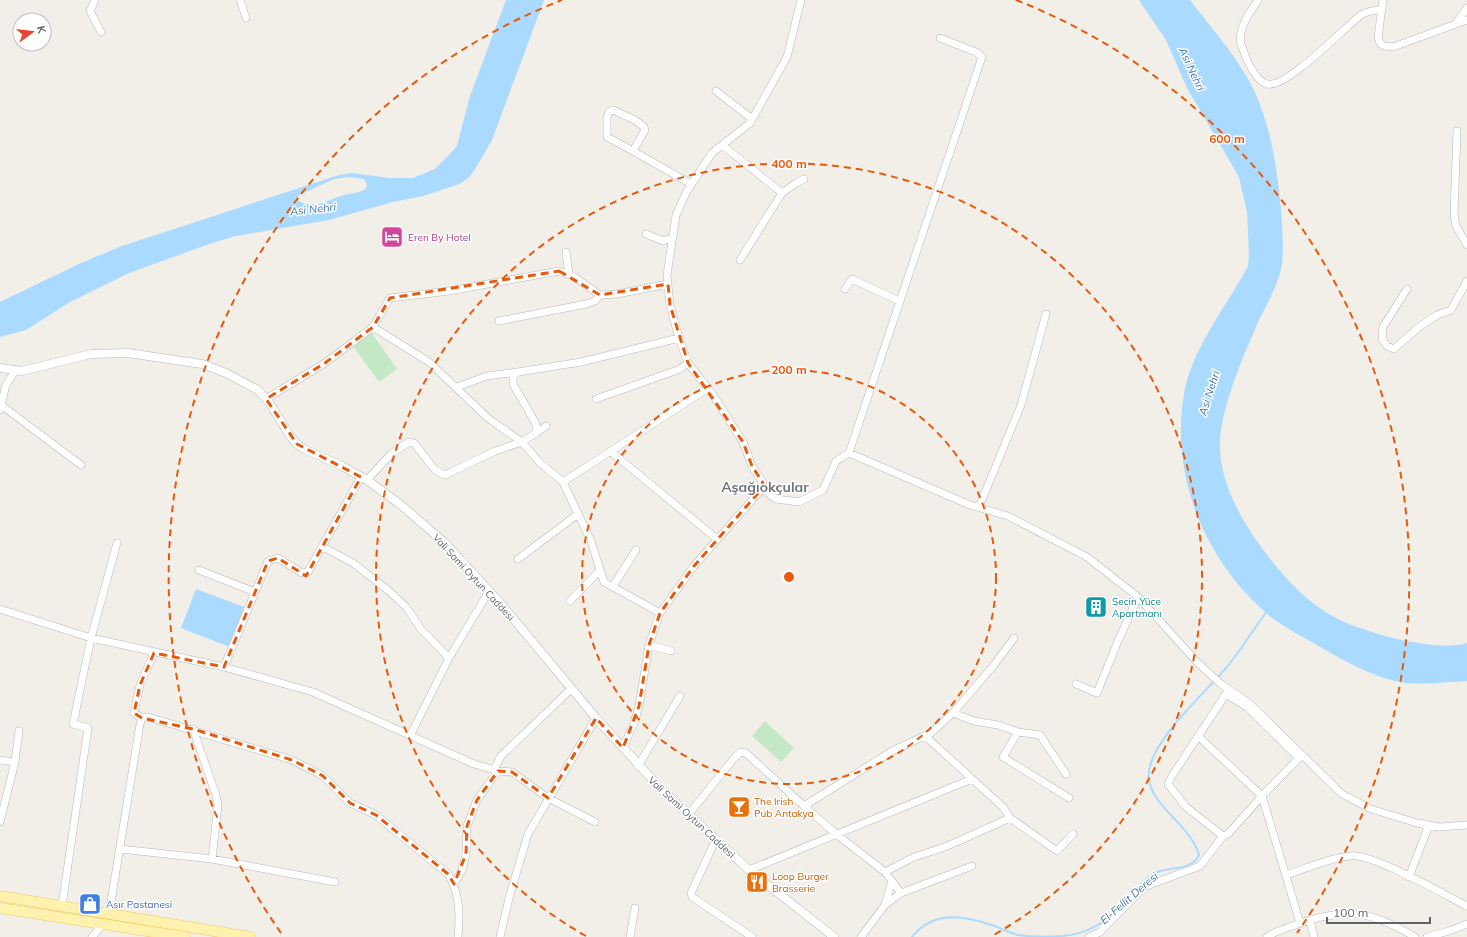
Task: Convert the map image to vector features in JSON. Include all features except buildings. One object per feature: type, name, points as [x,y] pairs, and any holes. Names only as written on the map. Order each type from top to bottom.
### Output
[{"type":"main road","points":[[0,896],[250,937]]},
{"type":"main road","points":[[0,908],[104,923],[185,937]]},
{"type":"street","points":[[95,0],[90,10],[101,32]]},
{"type":"street","points":[[240,0],[246,18]]},
{"type":"street","points":[[623,748],[634,723],[639,706],[649,644],[660,613],[694,566],[761,488],[763,483],[752,466],[743,442],[713,395],[688,363],[670,305],[668,284],[672,238],[676,215],[691,184],[712,153],[750,123],[787,57],[801,0]]},
{"type":"street","points":[[1258,0],[1244,26],[1241,42],[1256,75],[1265,83],[1272,84],[1278,83],[1310,60],[1362,14],[1381,9]]},
{"type":"street","points":[[1382,0],[1378,37],[1380,43],[1384,46],[1393,47],[1467,20]]},
{"type":"street","points":[[1456,23],[1467,8]]},
{"type":"street","points":[[761,488],[776,499],[799,502],[823,490],[836,461],[849,453],[884,353],[899,302],[982,57],[976,52],[940,38]]},
{"type":"street","points":[[716,91],[752,119]]},
{"type":"street","points":[[633,151],[645,130],[644,127],[618,111],[609,112],[607,118],[607,137],[691,184]]},
{"type":"street","points":[[1457,131],[1454,215],[1456,226],[1467,245]]},
{"type":"street","points":[[722,145],[782,193]]},
{"type":"street","points":[[740,260],[782,193],[804,179]]},
{"type":"street","points":[[646,234],[663,241],[672,238]]},
{"type":"street","points":[[566,252],[569,275]]},
{"type":"street","points":[[266,399],[325,363],[372,327],[390,298],[449,291],[541,273],[560,271],[569,275],[600,295],[617,294],[668,284]]},
{"type":"street","points":[[846,289],[852,279],[899,302]]},
{"type":"street","points":[[1407,289],[1383,327],[1382,339],[1387,346],[1394,349],[1419,327],[1437,315],[1451,310],[1467,281]]},
{"type":"street","points":[[499,321],[586,304],[595,300],[600,295]]},
{"type":"street","points":[[979,507],[1021,405],[1046,314]]},
{"type":"street","points":[[372,327],[429,362],[490,419],[522,442],[540,463],[563,482],[591,541],[604,582],[660,613]]},
{"type":"street","points":[[456,387],[487,376],[550,368],[679,338]]},
{"type":"street","name":"Vali Sami Oytun Caddesi","points":[[0,368],[15,371],[31,369],[92,354],[128,353],[202,364],[241,380],[258,390],[266,399],[290,436],[297,444],[304,449],[342,466],[364,479],[401,505],[435,534],[489,591],[638,766],[688,815],[749,870],[834,937]]},
{"type":"street","points":[[596,399],[680,369],[688,363]]},
{"type":"street","points":[[15,371],[6,385],[1,407],[81,465]]},
{"type":"street","points":[[518,372],[513,376],[513,384],[529,404],[536,424],[536,433]]},
{"type":"street","points":[[563,482],[707,389]]},
{"type":"street","points":[[224,667],[268,561],[278,558],[302,573],[308,572],[364,479],[391,454],[409,442],[414,443],[435,470],[445,476],[495,451],[522,442],[546,426]]},
{"type":"street","points":[[610,451],[717,539]]},
{"type":"street","points":[[849,453],[979,507],[1008,516],[1057,540],[1087,557],[1138,597],[1212,676],[1249,703],[1342,794],[1371,809],[1439,828],[1467,825]]},
{"type":"street","points":[[518,559],[578,514]]},
{"type":"street","points":[[62,906],[88,728],[73,724],[91,638],[117,543]]},
{"type":"street","points":[[323,547],[353,563],[389,591],[406,607],[421,629],[449,658]]},
{"type":"street","points":[[613,586],[636,550]]},
{"type":"street","points":[[200,570],[255,592]]},
{"type":"street","points":[[570,601],[600,570]]},
{"type":"street","points":[[410,734],[449,658],[489,591]]},
{"type":"street","points":[[1076,684],[1096,693],[1138,597]]},
{"type":"street","points":[[0,609],[91,638],[154,653],[224,667],[313,692],[410,734],[474,764],[496,770],[512,772],[548,798],[595,822]]},
{"type":"street","points":[[804,806],[894,750],[931,733],[953,713],[994,665],[1014,638]]},
{"type":"street","points":[[649,644],[671,651]]},
{"type":"street","points":[[154,653],[140,685],[134,713],[142,718],[148,717],[193,729],[292,760],[324,776],[350,803],[376,815],[448,874],[454,884],[459,907],[458,937]]},
{"type":"street","points":[[454,884],[462,870],[466,854],[467,826],[477,800],[496,770],[501,756],[571,689]]},
{"type":"street","points":[[1089,937],[1100,932],[1144,888],[1200,866],[1223,836],[1228,834],[1299,758],[1246,707],[1226,694],[1168,784],[1186,807],[1223,836]]},
{"type":"street","points":[[638,766],[680,696]]},
{"type":"street","points":[[953,713],[974,721],[998,725],[1018,732],[1040,736],[1066,774]]},
{"type":"street","points":[[109,914],[142,718]]},
{"type":"street","points":[[500,937],[509,898],[528,834],[596,718]]},
{"type":"street","points":[[193,729],[216,795],[218,805],[212,859]]},
{"type":"street","points":[[0,822],[15,762],[19,732]]},
{"type":"street","points":[[1018,732],[1003,757],[1069,798]]},
{"type":"street","points":[[925,736],[1004,808],[1010,818],[1057,851],[1073,834]]},
{"type":"street","points":[[1199,737],[1262,796],[1300,923]]},
{"type":"street","points":[[688,815],[734,757],[742,752],[746,753],[836,834],[885,872],[901,893]]},
{"type":"street","points":[[0,760],[15,762]]},
{"type":"street","points":[[749,870],[972,779]]},
{"type":"street","points":[[885,872],[914,857],[946,847],[1010,818]]},
{"type":"street","points":[[1409,877],[1429,825]]},
{"type":"street","points":[[716,839],[691,893],[692,897],[752,937]]},
{"type":"street","points":[[120,849],[212,859],[336,882]]},
{"type":"street","points":[[1286,875],[1328,861],[1353,855],[1377,861],[1467,906]]},
{"type":"street","points":[[861,937],[885,905],[901,893],[972,866]]},
{"type":"street","points":[[885,905],[892,881]]},
{"type":"street","points":[[630,937],[635,908]]},
{"type":"street","points":[[1267,937],[1274,932],[1300,923],[1342,912],[1367,915],[1393,924],[1415,937]]},
{"type":"street","points":[[1310,920],[1314,937]]},
{"type":"street","points":[[92,937],[104,923]]},
{"type":"street","points":[[1427,937],[1449,932],[1467,924]]},
{"type":"highlighted area","points":[[559,271],[600,295],[668,284],[670,305],[688,363],[743,442],[752,466],[763,483],[760,491],[694,566],[660,613],[649,645],[639,706],[623,748],[596,718],[548,798],[512,772],[498,771],[477,800],[467,826],[466,854],[454,884],[448,874],[376,815],[350,803],[323,776],[292,760],[193,729],[142,718],[134,713],[140,685],[154,653],[224,667],[268,561],[278,558],[306,576],[361,477],[297,444],[266,399],[325,363],[373,327],[390,298]]},
{"type":"green space","points":[[371,332],[397,369],[379,382],[353,346]]},
{"type":"green space","points":[[765,721],[794,748],[781,762],[752,736]]},
{"type":"water","name":"Asi Nehri","points":[[506,0],[544,0],[492,140],[474,171],[468,178],[459,184],[423,196],[393,202],[329,220],[236,236],[212,243],[129,273],[70,302],[26,330],[0,337],[0,302],[81,263],[122,246],[339,175],[351,173],[390,178],[413,178],[435,169],[457,146],[470,96]],"holes":[[[348,177],[364,179],[367,184],[366,189],[360,192],[344,195],[319,204],[302,203],[296,200],[299,195],[334,179]]]},
{"type":"water","name":"Asi Nehri","points":[[1139,0],[1190,0],[1227,47],[1247,77],[1255,92],[1267,125],[1275,159],[1281,210],[1283,259],[1277,282],[1236,375],[1222,422],[1220,436],[1221,461],[1227,486],[1232,498],[1244,521],[1273,563],[1291,584],[1312,602],[1334,617],[1346,623],[1380,634],[1419,643],[1437,645],[1467,643],[1467,681],[1414,684],[1384,678],[1352,665],[1286,627],[1275,620],[1251,599],[1230,575],[1213,548],[1199,519],[1189,489],[1182,457],[1181,426],[1184,394],[1194,361],[1202,345],[1248,266],[1249,254],[1247,212],[1239,177],[1187,88],[1166,40]]},
{"type":"water","points":[[196,589],[244,607],[230,647],[181,628]]},
{"type":"waterway","name":"El-Fellit Deresi","points":[[912,937],[930,922],[951,917],[984,922],[1018,935],[1046,937],[1075,934],[1095,927],[1112,915],[1145,881],[1155,873],[1191,864],[1199,855],[1195,845],[1181,826],[1157,799],[1149,780],[1150,767],[1156,752],[1165,737],[1177,721],[1226,668],[1267,611]]},
{"type":"place","name":"Eren By Hotel","points":[[392,237]]},
{"type":"place","name":"Secin Yüce Apartmanı","points":[[1096,607]]},
{"type":"place","name":"The Irish Pub Antakya","points":[[739,807]]},
{"type":"place","name":"Loop Burger Brasserie","points":[[757,882]]},
{"type":"place","name":"Asır Pastanesi","points":[[90,904]]},
{"type":"district","name":"Aşağıokçular","points":[[765,487]]}]
